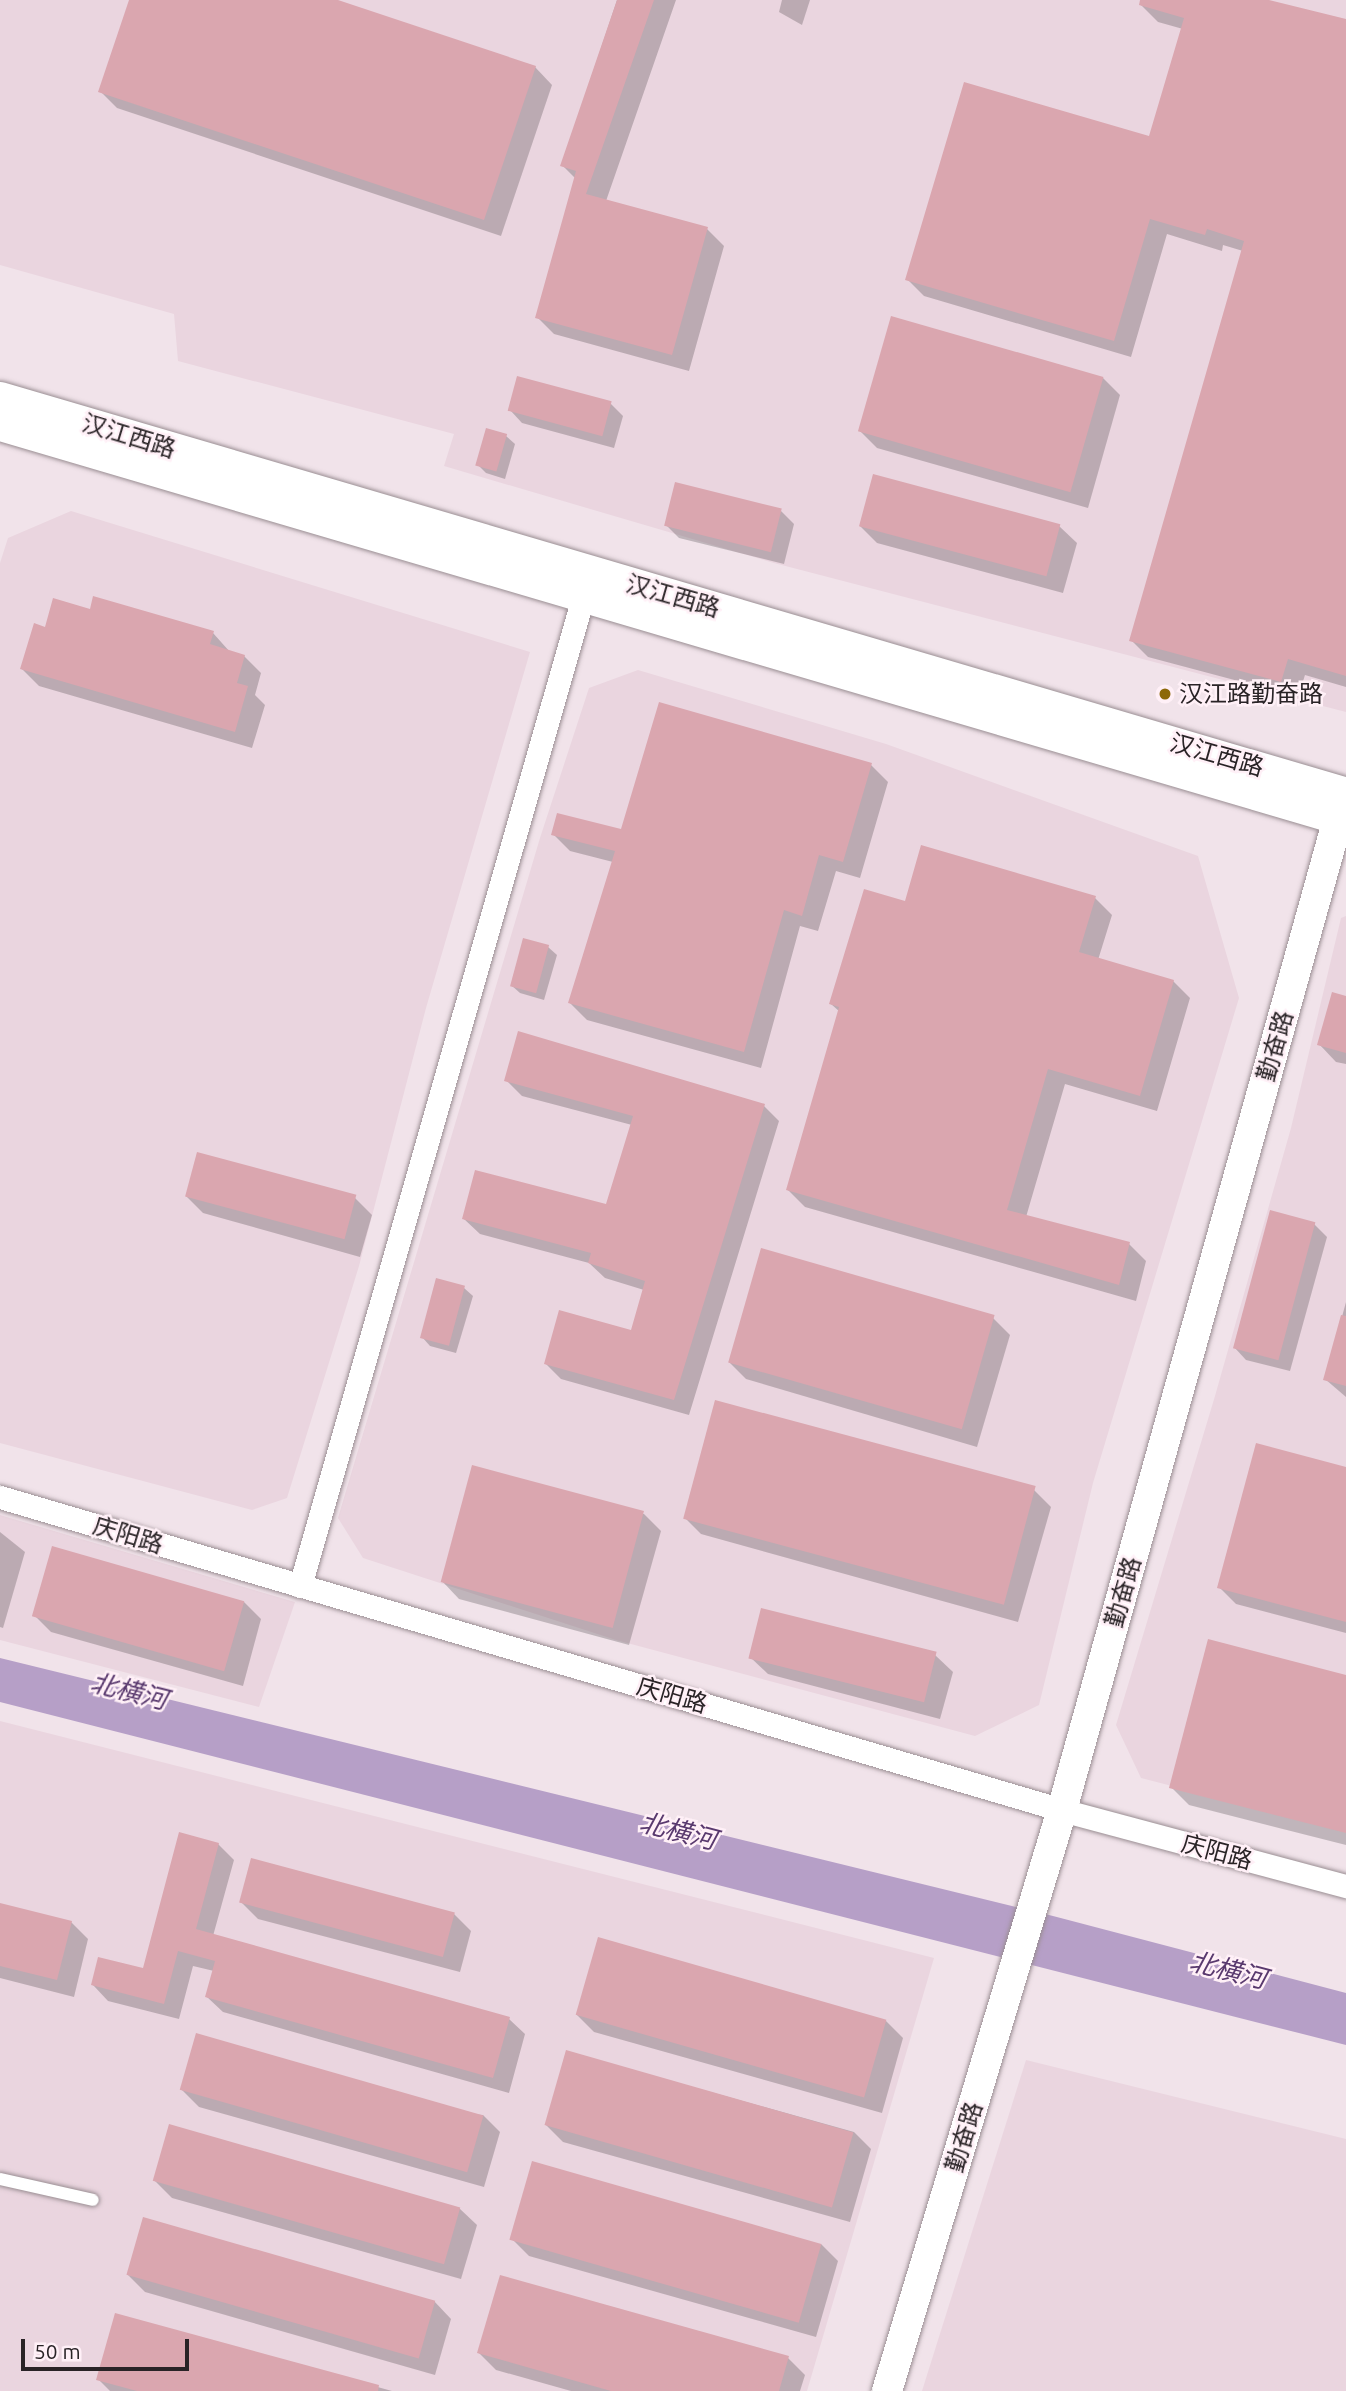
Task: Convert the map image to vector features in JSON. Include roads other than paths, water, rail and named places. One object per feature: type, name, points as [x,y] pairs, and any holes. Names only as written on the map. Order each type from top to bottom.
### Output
[{"type":"main road","name":"汉江西路","points":[[2,411],[586,586],[1344,803]]},
{"type":"street","points":[[300,1586],[586,586]]},
{"type":"street","name":"勤奋路","points":[[887,2391],[1039,1890],[1344,803]]},
{"type":"street","name":"庆阳路","points":[[0,1497],[1062,1810],[1346,1886]]},
{"type":"lane","points":[[0,2179],[93,2200]]},
{"type":"water","name":"北横河","points":[[0,1658],[1053,1916],[1346,1993],[1346,2045],[0,1702]]},
{"type":"place","name":"汉江路勤奋路","points":[[1165,694]]}]
